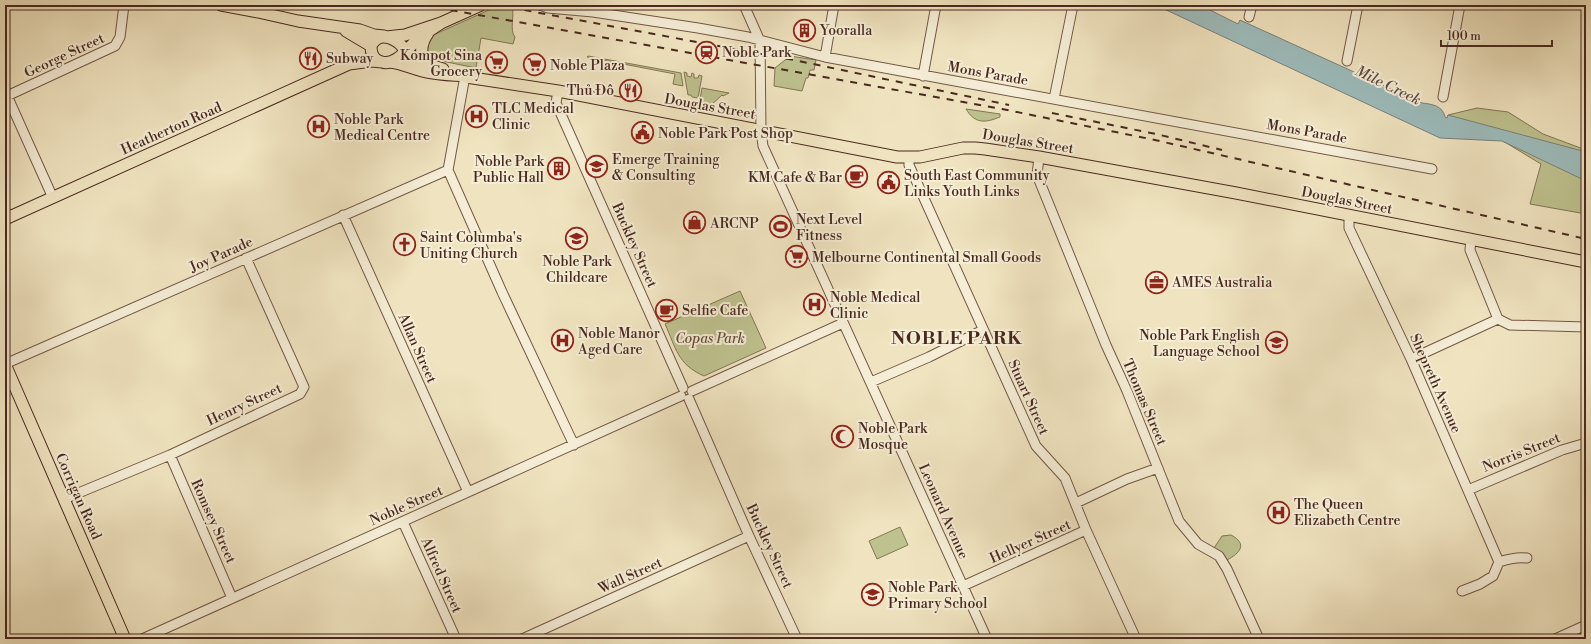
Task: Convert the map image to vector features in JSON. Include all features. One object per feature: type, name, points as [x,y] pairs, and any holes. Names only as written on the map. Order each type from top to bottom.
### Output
[{"type":"main road","points":[[221,5],[298,21],[342,29],[360,30],[385,36],[402,36],[441,23],[481,5]]},
{"type":"main road","points":[[385,36],[375,40],[371,46],[374,57],[385,62],[397,59],[418,39],[441,23]]},
{"type":"main road","points":[[342,29],[371,46]]},
{"type":"main road","points":[[427,64],[421,47],[429,31]]},
{"type":"main road","points":[[385,36],[397,43],[406,52]]},
{"type":"main road","name":"Heatherton Road","points":[[5,219],[349,64],[371,46]]},
{"type":"main road","name":"Douglas Street","points":[[406,52],[427,64],[465,76]]},
{"type":"main road","name":"Heatherton Road","points":[[349,64],[372,61],[385,62]]},
{"type":"main road","name":"Douglas Street","points":[[385,62],[399,63],[433,74],[465,76],[558,91],[893,157],[909,158],[962,148],[975,148],[1039,157],[1471,238],[1586,262]]},
{"type":"main road","name":"Corrigan Road","points":[[5,364],[125,639]]},
{"type":"street","name":"George Street","points":[[6,93],[115,46],[120,37],[124,5]]},
{"type":"street","name":"Mons Parade","points":[[540,5],[548,8],[581,11],[684,26],[760,41],[825,57],[863,63],[924,76],[1432,168]]},
{"type":"street","points":[[744,5],[760,41]]},
{"type":"street","points":[[825,57],[834,5]]},
{"type":"street","points":[[924,76],[936,5]]},
{"type":"street","points":[[1054,99],[1073,5]]},
{"type":"street","points":[[1249,17],[1252,5]]},
{"type":"street","points":[[1347,61],[1358,5]]},
{"type":"street","points":[[1443,97],[1460,5]]},
{"type":"street","name":"Leonard Avenue","points":[[760,41],[761,131],[763,146],[987,639]]},
{"type":"street","points":[[465,76],[448,170],[502,292],[574,445]]},
{"type":"street","name":"Buckley Street","points":[[558,91],[556,103],[749,536],[797,639]]},
{"type":"street","points":[[6,93],[53,198]]},
{"type":"street","name":"Thomas Street","points":[[1039,157],[1038,175],[1179,521],[1198,544],[1219,556],[1227,569],[1259,639]]},
{"type":"street","name":"Stuart Street","points":[[909,158],[913,174],[1036,446],[1061,473],[1076,503],[1086,530],[1136,639]]},
{"type":"street","name":"Joy Parade","points":[[5,364],[448,170]]},
{"type":"street","name":"Allan Street","points":[[343,215],[468,492]]},
{"type":"street","name":"Shepreth Avenue","points":[[1349,215],[1349,228],[1411,359],[1499,562]]},
{"type":"street","points":[[1471,238],[1470,250],[1498,319],[1510,325],[1586,327]]},
{"type":"street","name":"Henry Street","points":[[64,499],[170,455],[300,394],[304,387],[246,258]]},
{"type":"street","points":[[1411,359],[1498,319]]},
{"type":"street","name":"Noble Street","points":[[142,639],[844,323]]},
{"type":"street","points":[[871,382],[929,357],[983,330]]},
{"type":"street","name":"Norris Street","points":[[1468,490],[1562,450],[1586,443]]},
{"type":"street","name":"Romsey Street","points":[[170,455],[232,598]]},
{"type":"street","name":"Hellyer Street","points":[[1076,503],[1127,479],[1158,468]]},
{"type":"street","name":"Alfred Street","points":[[403,522],[456,639]]},
{"type":"street","name":"Hellyer Street","points":[[963,586],[1086,530]]},
{"type":"street","name":"Wall Street","points":[[522,639],[749,536]]},
{"type":"street","points":[[1462,591],[1480,584],[1493,576],[1499,562],[1521,557],[1527,558]]},
{"type":"street","points":[[1555,639],[1586,625]]},
{"type":"green space","points":[[500,5],[512,5],[512,31],[515,37],[513,44],[481,38],[476,68],[442,61],[438,63],[430,61],[425,52],[431,36]]},
{"type":"green space","points":[[790,56],[816,60],[814,70],[810,70],[802,91],[774,86],[775,68]]},
{"type":"green space","points":[[587,57],[681,73],[683,86],[673,84],[675,74]]},
{"type":"green space","points":[[684,72],[687,73],[687,76],[691,77],[692,73],[694,74],[694,78],[698,78],[699,75],[702,76],[698,98],[688,95]]},
{"type":"green space","points":[[702,88],[729,93],[723,96],[722,95],[710,106],[699,104]]},
{"type":"green space","points":[[1477,108],[1508,112],[1543,134],[1586,150],[1586,214],[1530,204],[1541,164],[1503,141],[1447,118],[1448,115]]},
{"type":"green space","points":[[966,109],[1000,114],[1000,117],[981,121],[969,114]]},
{"type":"green space","name":"Copas Park","points":[[740,291],[766,348],[704,376],[683,361],[675,348],[665,324]]},
{"type":"green space","points":[[900,527],[908,545],[877,559],[869,541]]},
{"type":"green space","points":[[1231,535],[1236,538],[1241,545],[1236,554],[1227,560],[1223,554],[1214,548],[1222,536]]},
{"type":"water","points":[[1152,5],[1200,5],[1238,24],[1240,20],[1422,103],[1436,106],[1442,110],[1447,118],[1448,115],[1586,152],[1586,181],[1502,141],[1440,138],[1162,8]]},
{"type":"railway","points":[[423,5],[1002,109],[1155,140],[1586,239]]},
{"type":"railway","points":[[497,5],[794,60],[1009,105]]},
{"type":"railway","points":[[1052,113],[1156,134],[1222,150]]},
{"type":"place","name":"Yooralla","points":[[804,30]]},
{"type":"place","name":"Noble Park","points":[[707,52]]},
{"type":"place","name":"Subway","points":[[311,58]]},
{"type":"place","name":"Kompot Sina Grocery","points":[[497,63]]},
{"type":"place","name":"Noble Plaza","points":[[535,65]]},
{"type":"place","name":"Thủ Đô","points":[[630,90]]},
{"type":"place","name":"TLC Medical Clinic","points":[[477,116]]},
{"type":"place","name":"Noble Park Medical Centre","points":[[319,127]]},
{"type":"place","name":"Noble Park Post Shop","points":[[642,133]]},
{"type":"place","name":"Emerge Training & Consulting","points":[[597,167]]},
{"type":"place","name":"Noble Park Public Hall","points":[[559,169]]},
{"type":"place","name":"KM Cafe & Bar","points":[[857,177]]},
{"type":"place","name":"South East Community Links Youth Links","points":[[889,183]]},
{"type":"place","name":"ARCNP","points":[[695,223]]},
{"type":"place","name":"Next Level Fitness","points":[[781,227]]},
{"type":"place","name":"Noble Park Childcare","points":[[577,239]]},
{"type":"place","name":"Saint Columba's Uniting Church","points":[[404,245]]},
{"type":"place","name":"Melbourne Continental Small Goods","points":[[796,257]]},
{"type":"place","name":"AMES Australia","points":[[1156,282]]},
{"type":"place","name":"Noble Medical Clinic","points":[[815,305]]},
{"type":"place","name":"Selfie Cafe","points":[[666,310]]},
{"type":"place","name":"Noble Manor Aged Care","points":[[563,341]]},
{"type":"place","name":"Noble Park English Language School","points":[[1276,343]]},
{"type":"place","name":"Noble Park Mosque","points":[[843,436]]},
{"type":"place","name":"The Queen Elizabeth Centre","points":[[1278,512]]},
{"type":"place","name":"Noble Park Primary School","points":[[873,595]]},
{"type":"district","name":"NOBLE PARK","points":[[957,338]]},
{"type":"water label","name":"Mile Creek","points":[[1388,85]]}]
